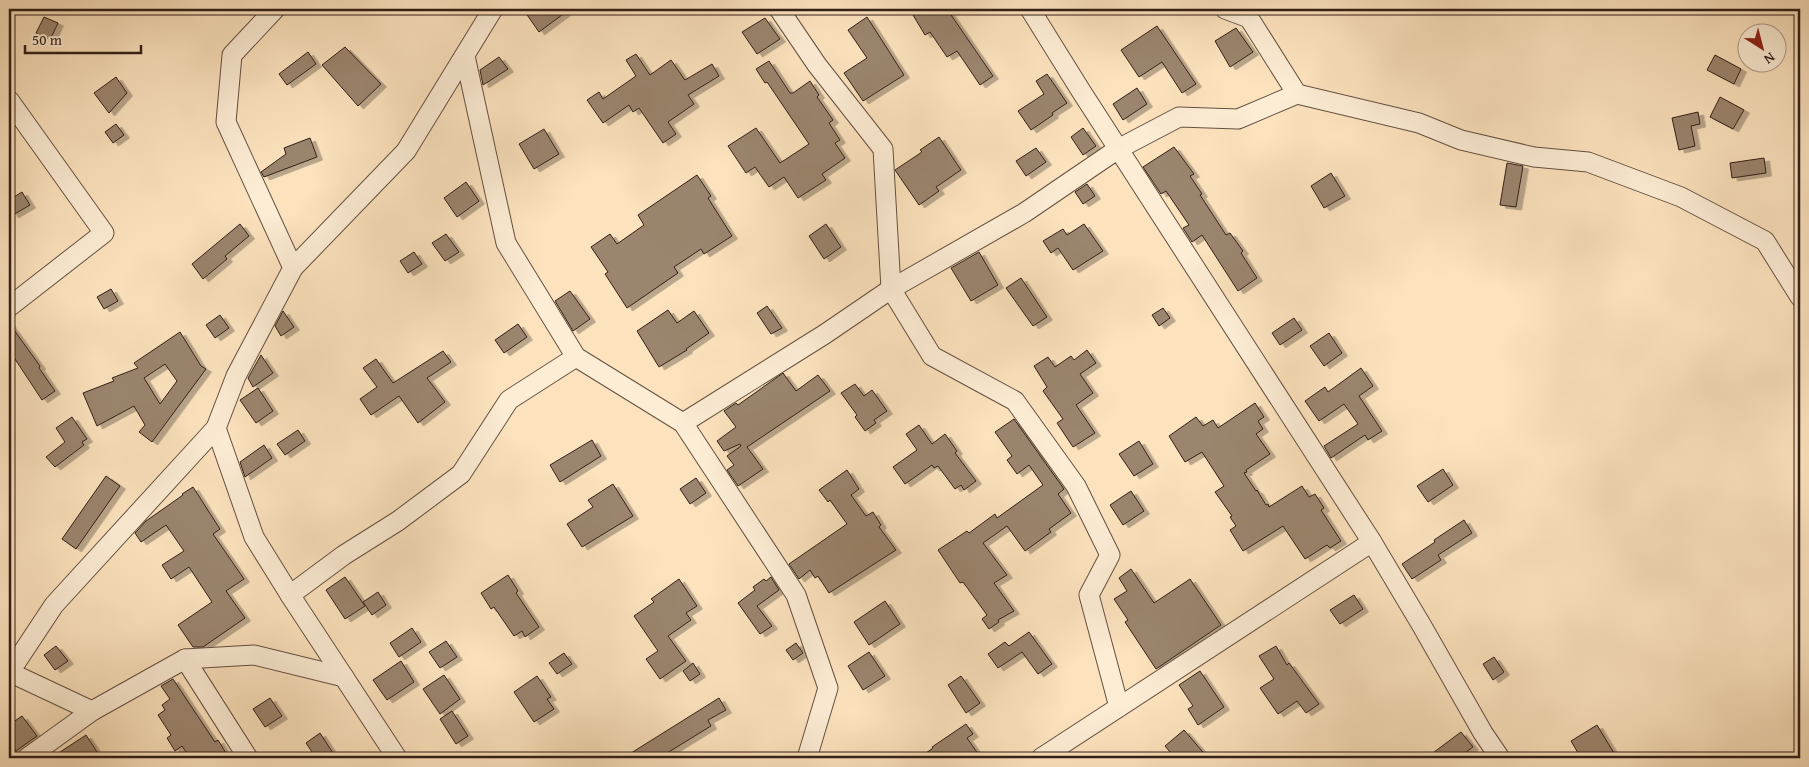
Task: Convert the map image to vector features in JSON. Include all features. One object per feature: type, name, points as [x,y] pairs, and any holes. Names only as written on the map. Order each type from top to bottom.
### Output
[{"type":"street","points":[[275,9],[232,55],[226,122],[293,268]]},
{"type":"street","points":[[92,711],[9,673],[54,605],[216,428],[236,376],[293,268],[406,151],[493,9]]},
{"type":"street","points":[[779,9],[816,65],[883,149],[891,289],[932,356],[1015,401],[1076,486],[1110,555],[1089,595],[1119,707]]},
{"type":"street","points":[[1030,9],[1118,149],[1372,542],[1483,733],[1500,758]]},
{"type":"street","points":[[1225,9],[1249,18],[1297,94]]},
{"type":"street","points":[[465,56],[506,243],[576,357],[683,423],[796,595],[828,688],[807,758]]},
{"type":"street","points":[[683,423],[825,334],[891,289],[1024,213],[1118,149],[1179,117],[1238,119],[1297,94],[1420,123],[1461,140],[1534,157],[1588,162],[1681,198],[1765,240],[1800,297]]},
{"type":"street","points":[[9,100],[104,233],[9,307]]},
{"type":"street","points":[[290,595],[344,555],[398,521],[462,474],[509,400],[576,357]]},
{"type":"street","points":[[216,428],[254,537],[397,758]]},
{"type":"street","points":[[1042,758],[1372,542]]},
{"type":"street","points":[[27,758],[92,711],[185,659],[254,655],[344,677]]},
{"type":"street","points":[[185,659],[248,758]]},
{"type":"building","points":[[523,9],[570,9],[539,32]]},
{"type":"building","points":[[922,9],[947,9],[993,76],[980,85],[957,51],[947,57],[930,32],[925,35],[913,15]]},
{"type":"building","points":[[44,17],[58,23],[50,40],[36,33]]},
{"type":"building","points":[[867,17],[904,75],[863,101],[844,73],[867,58],[848,30]]},
{"type":"building","points":[[765,18],[780,39],[757,54],[742,32]]},
{"type":"building","points":[[1157,26],[1196,84],[1182,93],[1162,62],[1139,77],[1121,50]]},
{"type":"building","points":[[1236,28],[1253,52],[1230,67],[1215,41]]},
{"type":"building","points":[[345,47],[381,84],[358,106],[322,65]]},
{"type":"building","points":[[308,52],[316,64],[287,85],[279,74]]},
{"type":"building","points":[[636,54],[650,75],[671,60],[685,80],[712,64],[719,76],[688,95],[694,104],[668,122],[676,134],[663,143],[639,108],[633,112],[629,105],[603,123],[587,100],[599,92],[603,99],[636,76],[626,60]]},
{"type":"building","points":[[1715,55],[1736,66],[1736,72],[1740,72],[1734,84],[1707,70]]},
{"type":"building","points":[[499,57],[508,69],[483,85],[480,70]]},
{"type":"building","points":[[769,61],[790,93],[793,93],[810,81],[819,95],[817,97],[833,120],[829,123],[840,140],[835,143],[845,158],[822,174],[826,180],[798,198],[784,177],[769,187],[755,167],[746,173],[728,146],[756,128],[780,163],[809,144],[756,69]]},
{"type":"building","points":[[1047,74],[1067,103],[1031,130],[1018,111],[1044,94],[1036,81]]},
{"type":"building","points":[[116,77],[127,93],[109,113],[94,93]]},
{"type":"building","points":[[1137,88],[1147,104],[1123,120],[1113,104]]},
{"type":"building","points":[[1720,97],[1744,110],[1733,129],[1710,117]]},
{"type":"building","points":[[1698,112],[1700,124],[1691,126],[1695,146],[1679,150],[1672,118]]},
{"type":"building","points":[[116,124],[124,135],[113,143],[105,132]]},
{"type":"building","points":[[1083,128],[1096,146],[1083,155],[1071,137]]},
{"type":"building","points":[[544,129],[559,154],[534,169],[519,144]]},
{"type":"building","points":[[939,137],[961,170],[936,187],[939,191],[919,205],[895,170],[922,152],[920,150]]},
{"type":"building","points":[[310,138],[317,157],[264,177],[261,172],[286,154],[284,148]]},
{"type":"building","points":[[1174,147],[1194,174],[1190,176],[1202,194],[1200,195],[1226,235],[1230,233],[1243,251],[1241,253],[1257,278],[1238,291],[1202,235],[1192,242],[1183,228],[1189,225],[1166,191],[1161,194],[1143,167]]},
{"type":"building","points":[[1036,148],[1046,162],[1026,176],[1016,161]]},
{"type":"building","points":[[1764,158],[1766,173],[1732,178],[1730,163]]},
{"type":"building","points":[[1507,163],[1523,166],[1516,207],[1500,205]]},
{"type":"building","points":[[1331,173],[1345,196],[1324,208],[1311,186]]},
{"type":"building","points":[[697,175],[711,196],[708,198],[732,236],[704,254],[701,249],[674,267],[678,273],[627,308],[605,274],[608,272],[591,247],[610,234],[617,244],[644,225],[638,215]]},
{"type":"building","points":[[466,182],[479,201],[457,217],[444,198]]},
{"type":"building","points":[[1087,184],[1095,196],[1083,204],[1075,192]]},
{"type":"building","points":[[22,192],[30,205],[13,215],[9,208],[9,200]]},
{"type":"building","points":[[240,224],[249,236],[225,256],[227,259],[203,279],[192,264]]},
{"type":"building","points":[[826,224],[841,247],[824,259],[809,236]]},
{"type":"building","points":[[1084,224],[1103,251],[1073,270],[1058,248],[1051,253],[1043,241],[1063,229],[1067,235]]},
{"type":"building","points":[[446,234],[459,252],[445,261],[432,243]]},
{"type":"building","points":[[414,252],[422,264],[408,273],[400,261]]},
{"type":"building","points":[[979,252],[998,285],[971,301],[951,268]]},
{"type":"building","points":[[1021,278],[1047,317],[1033,326],[1006,288]]},
{"type":"building","points":[[111,289],[118,301],[104,309],[97,297]]},
{"type":"building","points":[[570,291],[590,319],[573,331],[555,301]]},
{"type":"building","points":[[767,306],[782,328],[771,334],[757,313]]},
{"type":"building","points":[[1163,308],[1170,318],[1159,326],[1152,315]]},
{"type":"building","points":[[668,310],[677,323],[694,311],[709,333],[687,350],[659,367],[637,331]]},
{"type":"building","points":[[283,311],[294,327],[281,336],[275,326]]},
{"type":"building","points":[[220,315],[229,328],[215,338],[206,325]]},
{"type":"building","points":[[1294,318],[1302,330],[1280,345],[1272,333]]},
{"type":"building","points":[[9,323],[40,366],[39,368],[55,391],[42,400],[9,350]]},
{"type":"building","points":[[518,324],[527,337],[504,353],[495,340]]},
{"type":"building","points":[[180,332],[201,366],[206,369],[152,442],[139,432],[145,425],[134,406],[97,426],[83,393],[114,381],[112,378],[138,368],[134,363]],"holes":[[[165,364],[177,381],[160,404],[144,378]]]},
{"type":"building","points":[[1329,333],[1342,353],[1324,366],[1310,346]]},
{"type":"building","points":[[1087,350],[1096,363],[1080,374],[1093,393],[1076,405],[1095,433],[1073,447],[1057,423],[1063,419],[1043,391],[1047,387],[1034,366],[1048,357],[1055,367],[1071,356],[1074,360]]},
{"type":"building","points":[[443,351],[451,362],[427,378],[445,402],[418,423],[399,396],[371,415],[360,399],[377,387],[363,368],[376,359],[393,383]]},
{"type":"building","points":[[261,355],[273,373],[253,387],[248,378]]},
{"type":"building","points":[[1361,368],[1373,386],[1359,396],[1382,431],[1368,440],[1365,435],[1331,458],[1324,446],[1358,424],[1344,404],[1319,421],[1305,401],[1325,387],[1328,392]]},
{"type":"building","points":[[783,373],[796,391],[818,375],[830,391],[747,447],[763,469],[738,486],[727,470],[734,465],[727,456],[741,446],[740,444],[724,451],[717,441],[736,427],[724,411],[736,403],[738,405]]},
{"type":"building","points":[[855,384],[864,396],[872,390],[887,411],[874,420],[876,423],[865,431],[855,417],[857,415],[841,393]]},
{"type":"building","points":[[258,388],[273,411],[256,423],[240,400]]},
{"type":"building","points":[[1255,403],[1264,417],[1258,421],[1263,429],[1256,434],[1270,454],[1244,473],[1269,507],[1302,486],[1309,497],[1315,494],[1324,508],[1321,510],[1341,541],[1330,548],[1327,545],[1305,559],[1283,526],[1243,551],[1230,530],[1236,526],[1230,517],[1232,516],[1215,492],[1224,486],[1202,452],[1185,462],[1169,436],[1196,417],[1203,426],[1213,420],[1218,428]]},
{"type":"building","points":[[72,417],[87,439],[82,442],[84,445],[55,467],[46,457],[65,442],[56,428]]},
{"type":"building","points":[[1014,419],[1064,489],[1058,494],[1071,513],[1049,529],[1051,532],[1025,551],[1007,526],[983,543],[1007,575],[994,583],[1014,611],[998,620],[999,622],[989,629],[982,619],[987,615],[963,582],[960,583],[938,550],[967,531],[969,533],[995,514],[997,518],[1043,485],[1029,465],[1017,474],[1007,460],[1012,456],[995,432]]},
{"type":"building","points":[[919,425],[932,444],[945,434],[957,451],[955,453],[976,481],[964,490],[961,485],[955,489],[938,466],[934,468],[932,465],[905,484],[893,467],[917,450],[906,434]]},
{"type":"building","points":[[298,430],[305,441],[285,455],[277,444]]},
{"type":"building","points":[[592,440],[601,456],[560,482],[550,465]]},
{"type":"building","points":[[1139,441],[1153,464],[1134,476],[1119,454]]},
{"type":"building","points":[[264,445],[272,458],[245,477],[240,462]]},
{"type":"building","points":[[1443,469],[1453,485],[1428,502],[1417,486]]},
{"type":"building","points":[[847,470],[859,489],[851,495],[866,516],[873,512],[881,525],[879,527],[896,550],[829,593],[818,576],[815,578],[810,570],[799,579],[789,564],[847,524],[830,500],[828,502],[819,490]]},
{"type":"building","points":[[106,476],[120,486],[76,549],[62,539]]},
{"type":"building","points":[[696,478],[706,493],[690,504],[680,489]]},
{"type":"building","points":[[613,484],[633,516],[582,547],[567,524],[593,507],[588,500]]},
{"type":"building","points":[[193,487],[220,529],[213,534],[244,579],[226,591],[245,618],[203,647],[193,647],[178,625],[212,602],[189,567],[171,579],[162,565],[184,551],[166,525],[141,542],[135,533],[146,521]]},
{"type":"building","points":[[1131,491],[1144,511],[1123,525],[1110,505]]},
{"type":"building","points":[[1464,520],[1472,533],[1438,555],[1441,560],[1412,579],[1402,564]]},
{"type":"building","points":[[1131,569],[1154,603],[1190,579],[1221,625],[1156,669],[1125,622],[1128,620],[1114,599],[1127,591],[1119,578]]},
{"type":"building","points":[[508,575],[518,591],[516,593],[539,627],[525,637],[522,631],[514,636],[494,607],[491,609],[481,593]]},
{"type":"building","points":[[345,577],[365,606],[345,619],[326,590]]},
{"type":"building","points":[[771,577],[779,590],[757,606],[772,626],[760,634],[738,603],[755,590],[753,587],[764,579],[766,581]]},
{"type":"building","points":[[679,579],[697,606],[686,613],[691,620],[668,636],[686,661],[660,679],[646,659],[658,651],[634,616],[654,602],[651,599]]},
{"type":"building","points":[[378,592],[386,605],[372,615],[363,602]]},
{"type":"building","points":[[1354,595],[1363,609],[1340,624],[1330,610]]},
{"type":"building","points":[[885,601],[900,624],[869,645],[854,622]]},
{"type":"building","points":[[412,628],[421,642],[399,657],[390,643]]},
{"type":"building","points":[[1029,632],[1052,664],[1038,674],[1022,652],[998,668],[988,654],[1005,642],[1009,646]]},
{"type":"building","points":[[446,641],[457,657],[440,668],[429,652]]},
{"type":"building","points":[[796,643],[803,653],[793,660],[786,650]]},
{"type":"building","points":[[56,646],[68,661],[55,670],[44,655]]},
{"type":"building","points":[[1276,646],[1287,665],[1289,663],[1319,704],[1306,713],[1297,701],[1278,714],[1260,688],[1274,679],[1259,656]]},
{"type":"building","points":[[869,652],[885,676],[863,690],[848,666]]},
{"type":"building","points":[[564,653],[572,664],[557,674],[549,663]]},
{"type":"building","points":[[1494,657],[1504,672],[1493,680],[1483,664]]},
{"type":"building","points":[[401,661],[414,682],[387,700],[373,680]]},
{"type":"building","points":[[693,663],[700,674],[690,681],[683,671]]},
{"type":"building","points":[[1200,671],[1224,707],[1198,725],[1188,709],[1193,706],[1179,685]]},
{"type":"building","points":[[444,675],[460,699],[440,714],[423,689]]},
{"type":"building","points":[[537,676],[551,697],[547,699],[554,709],[534,722],[514,692]]},
{"type":"building","points":[[961,676],[980,703],[966,713],[948,685]]},
{"type":"building","points":[[173,679],[215,742],[218,740],[229,758],[190,758],[182,746],[175,751],[167,738],[171,735],[158,715],[165,710],[162,705],[170,699],[161,686]]},
{"type":"building","points":[[270,698],[282,716],[265,727],[253,709]]},
{"type":"building","points":[[719,698],[726,710],[708,720],[711,726],[659,758],[623,758]]},
{"type":"building","points":[[452,711],[468,736],[456,744],[440,719]]},
{"type":"building","points":[[22,716],[37,736],[16,751],[14,748],[9,752],[9,725]]},
{"type":"building","points":[[966,724],[973,734],[967,738],[981,758],[919,758],[932,747]]},
{"type":"building","points":[[1597,725],[1617,758],[1581,758],[1571,741]]},
{"type":"building","points":[[1184,730],[1208,758],[1175,758],[1165,746]]},
{"type":"building","points":[[1461,732],[1473,747],[1458,758],[1426,758]]},
{"type":"building","points":[[320,733],[333,753],[325,758],[316,758],[306,743]]},
{"type":"building","points":[[86,735],[101,758],[51,758]]}]
